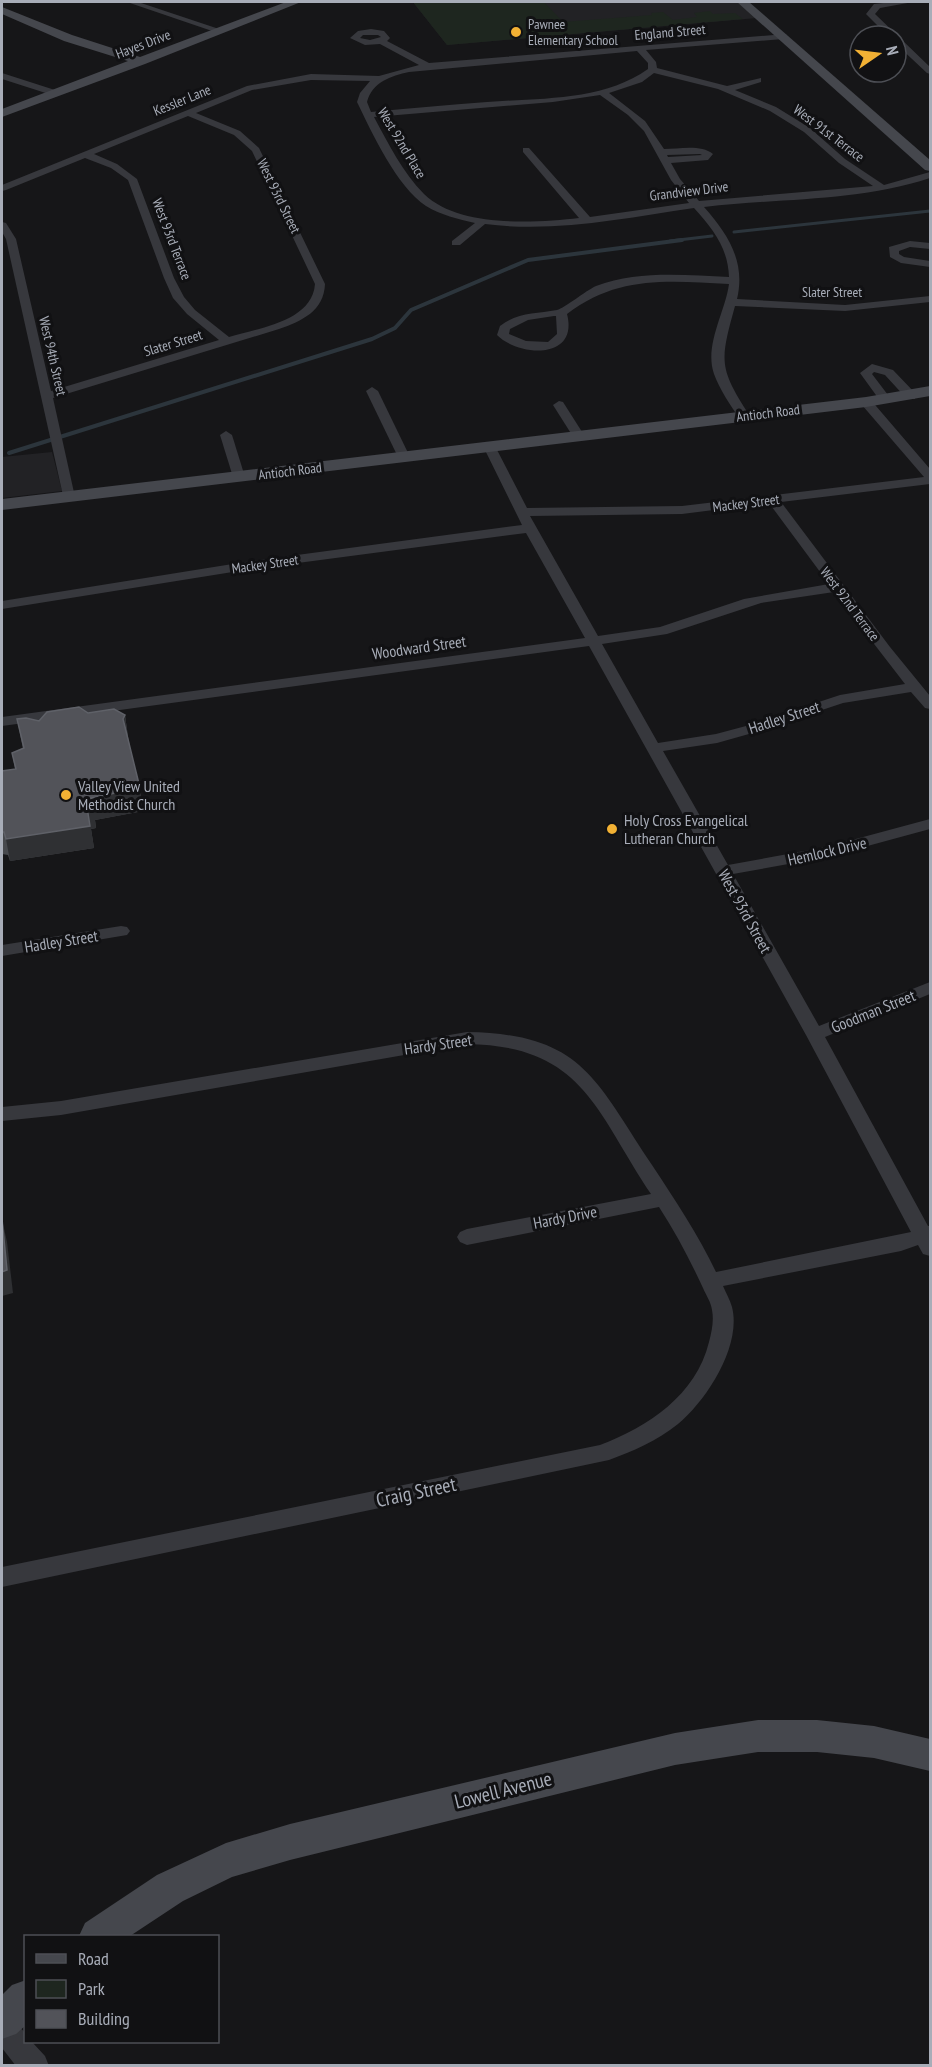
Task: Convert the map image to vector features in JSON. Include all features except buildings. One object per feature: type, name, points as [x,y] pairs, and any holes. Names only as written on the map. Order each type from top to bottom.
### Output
[{"type":"street","points":[[131,2],[221,31]]},
{"type":"street","name":"Hayes Drive","points":[[2,113],[295,2]]},
{"type":"street","points":[[743,2],[930,167]]},
{"type":"street","points":[[880,24],[870,14],[877,6],[909,2]]},
{"type":"street","points":[[2,10],[84,44],[141,61]]},
{"type":"street","name":"England Street","points":[[382,79],[428,66],[783,36]]},
{"type":"street","points":[[381,41],[428,66]]},
{"type":"street","points":[[368,115],[550,99],[600,92],[635,82],[653,70],[651,62],[640,49]]},
{"type":"street","points":[[908,51],[930,71]]},
{"type":"street","name":"West 91st Terrace","points":[[653,70],[727,89],[752,98],[790,118],[842,161],[881,187]]},
{"type":"street","points":[[2,76],[55,93]]},
{"type":"street","name":"Kessler Lane","points":[[2,188],[250,88],[279,81],[332,76],[382,79]]},
{"type":"street","name":"West 92nd Place","points":[[382,79],[373,84],[363,95],[362,102],[420,196],[441,209],[483,221]]},
{"type":"street","points":[[727,89],[758,80]]},
{"type":"street","points":[[600,92],[638,119],[647,129],[678,183],[717,228],[729,250],[735,281],[732,302],[720,337],[717,357],[726,388],[744,416]]},
{"type":"street","name":"West 93rd Street","points":[[188,113],[237,133],[256,150],[320,284],[321,292],[318,300],[307,312]]},
{"type":"street","points":[[526,150],[586,219]]},
{"type":"street","name":"West 93rd Terrace","points":[[84,154],[114,166],[132,179],[169,278],[179,297],[207,326],[228,342]]},
{"type":"street","name":"Grandview Drive","points":[[483,221],[528,224],[586,219],[697,204],[881,187],[930,175]]},
{"type":"street","points":[[456,243],[483,221]]},
{"type":"street","name":"West 94th Street","points":[[2,225],[10,239],[69,497]]},
{"type":"street","points":[[930,246],[910,244],[893,249],[894,255],[901,260],[930,264]]},
{"type":"street","points":[[561,313],[564,334],[561,340],[555,343],[517,344],[503,335],[504,328],[512,322],[549,312],[561,313],[592,292],[630,282],[667,279],[735,281]]},
{"type":"street","name":"Slater Street","points":[[732,302],[845,308],[895,305],[930,299]]},
{"type":"street","name":"Slater Street","points":[[46,396],[282,325],[307,312]]},
{"type":"street","points":[[885,399],[866,373],[872,368],[889,372],[922,395]]},
{"type":"street","points":[[372,391],[404,457]]},
{"type":"street","name":"Antioch Road","points":[[2,505],[922,395]]},
{"type":"street","points":[[866,402],[930,478]]},
{"type":"street","points":[[559,405],[578,435]]},
{"type":"street","points":[[226,435],[239,477]]},
{"type":"street","name":"West 93rd Street","points":[[489,446],[530,528],[595,640],[928,1239]]},
{"type":"street","name":"Mackey Street","points":[[524,512],[661,511],[773,500],[930,478]]},
{"type":"street","name":"West 92nd Terrace","points":[[773,500],[930,705]]},
{"type":"street","name":"Mackey Street","points":[[2,605],[245,566],[530,528]]},
{"type":"street","name":"Woodward Street","points":[[2,722],[670,629],[767,598],[838,587]]},
{"type":"street","name":"Hadley Street","points":[[655,748],[717,738],[751,729],[840,699],[914,687]]},
{"type":"street","name":"Hemlock Drive","points":[[722,871],[827,852],[930,824]]},
{"type":"street","name":"Hadley Street","points":[[2,951],[121,932]]},
{"type":"street","name":"Goodman Street","points":[[815,1035],[930,988]]},
{"type":"street","name":"Hardy Street","points":[[2,1114],[61,1108],[467,1038],[492,1038],[522,1043],[546,1051],[577,1071],[590,1085],[694,1245],[710,1281]]},
{"type":"street","name":"Hardy Drive","points":[[467,1237],[664,1199]]},
{"type":"street","points":[[710,1281],[928,1239]]},
{"type":"street","name":"Craig Street","points":[[2,1577],[602,1454],[638,1440],[670,1420],[683,1408],[708,1375],[718,1348],[722,1308],[710,1281]]},
{"type":"street","name":"Lowell Avenue","points":[[100,1935],[170,1888],[226,1861],[290,1842],[675,1749],[758,1736],[818,1736],[874,1742],[930,1755]]},
{"type":"street","points":[[2,2020],[24,2001]]},
{"type":"street","points":[[2,2028],[35,2066]]},
{"type":"shaded area","name":"Pawnee Elementary School","points":[[413,2],[739,2],[757,18],[447,45]]},
{"type":"shaded area","points":[[52,452],[62,491],[2,498],[2,457]]},
{"type":"green space","name":"Pawnee Elementary School","points":[[413,2],[544,2],[563,22],[652,15],[651,13],[663,12],[673,20],[697,17],[694,13],[710,11],[713,14],[735,13],[743,19],[447,45]]},
{"type":"waterway","points":[[734,232],[930,211]]},
{"type":"waterway","points":[[670,241],[712,236]]},
{"type":"waterway","points":[[9,453],[372,339],[395,328],[411,310],[528,260],[682,240]]},
{"type":"place","name":"Pawnee Elementary School","points":[[516,32]]},
{"type":"place","name":"Valley View United Methodist Church","points":[[66,795]]},
{"type":"place","name":"Holy Cross Evangelical Lutheran Church","points":[[612,829]]}]
